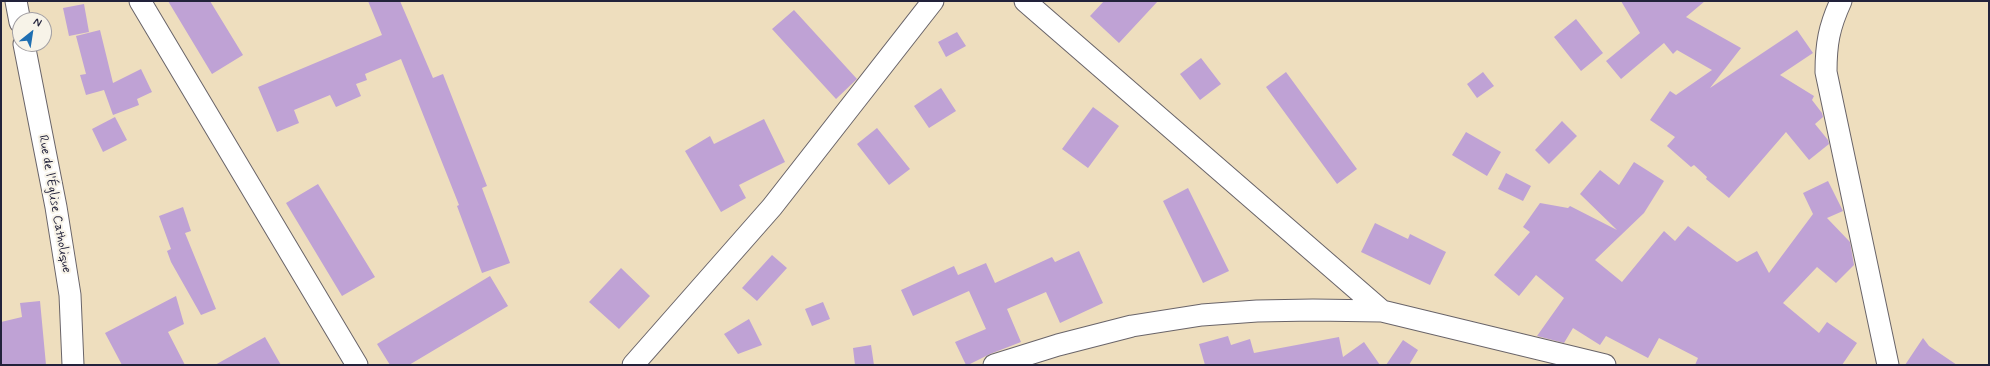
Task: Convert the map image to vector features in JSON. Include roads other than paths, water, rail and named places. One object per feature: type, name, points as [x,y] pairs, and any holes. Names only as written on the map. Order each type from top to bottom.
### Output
[{"type":"street","points":[[16,1],[18,12]]},
{"type":"street","points":[[140,1],[357,365]]},
{"type":"street","points":[[633,365],[772,207],[933,1]]},
{"type":"street","points":[[1025,1],[1382,312]]},
{"type":"street","points":[[1841,1],[1832,20],[1826,44],[1826,72],[1888,365]]},
{"type":"street","name":"Rue de l'Église Catholique","points":[[26,52],[56,207],[70,295],[74,365]]},
{"type":"street","points":[[994,365],[1058,345],[1132,326],[1202,315],[1257,311],[1382,312],[1605,365]]}]
